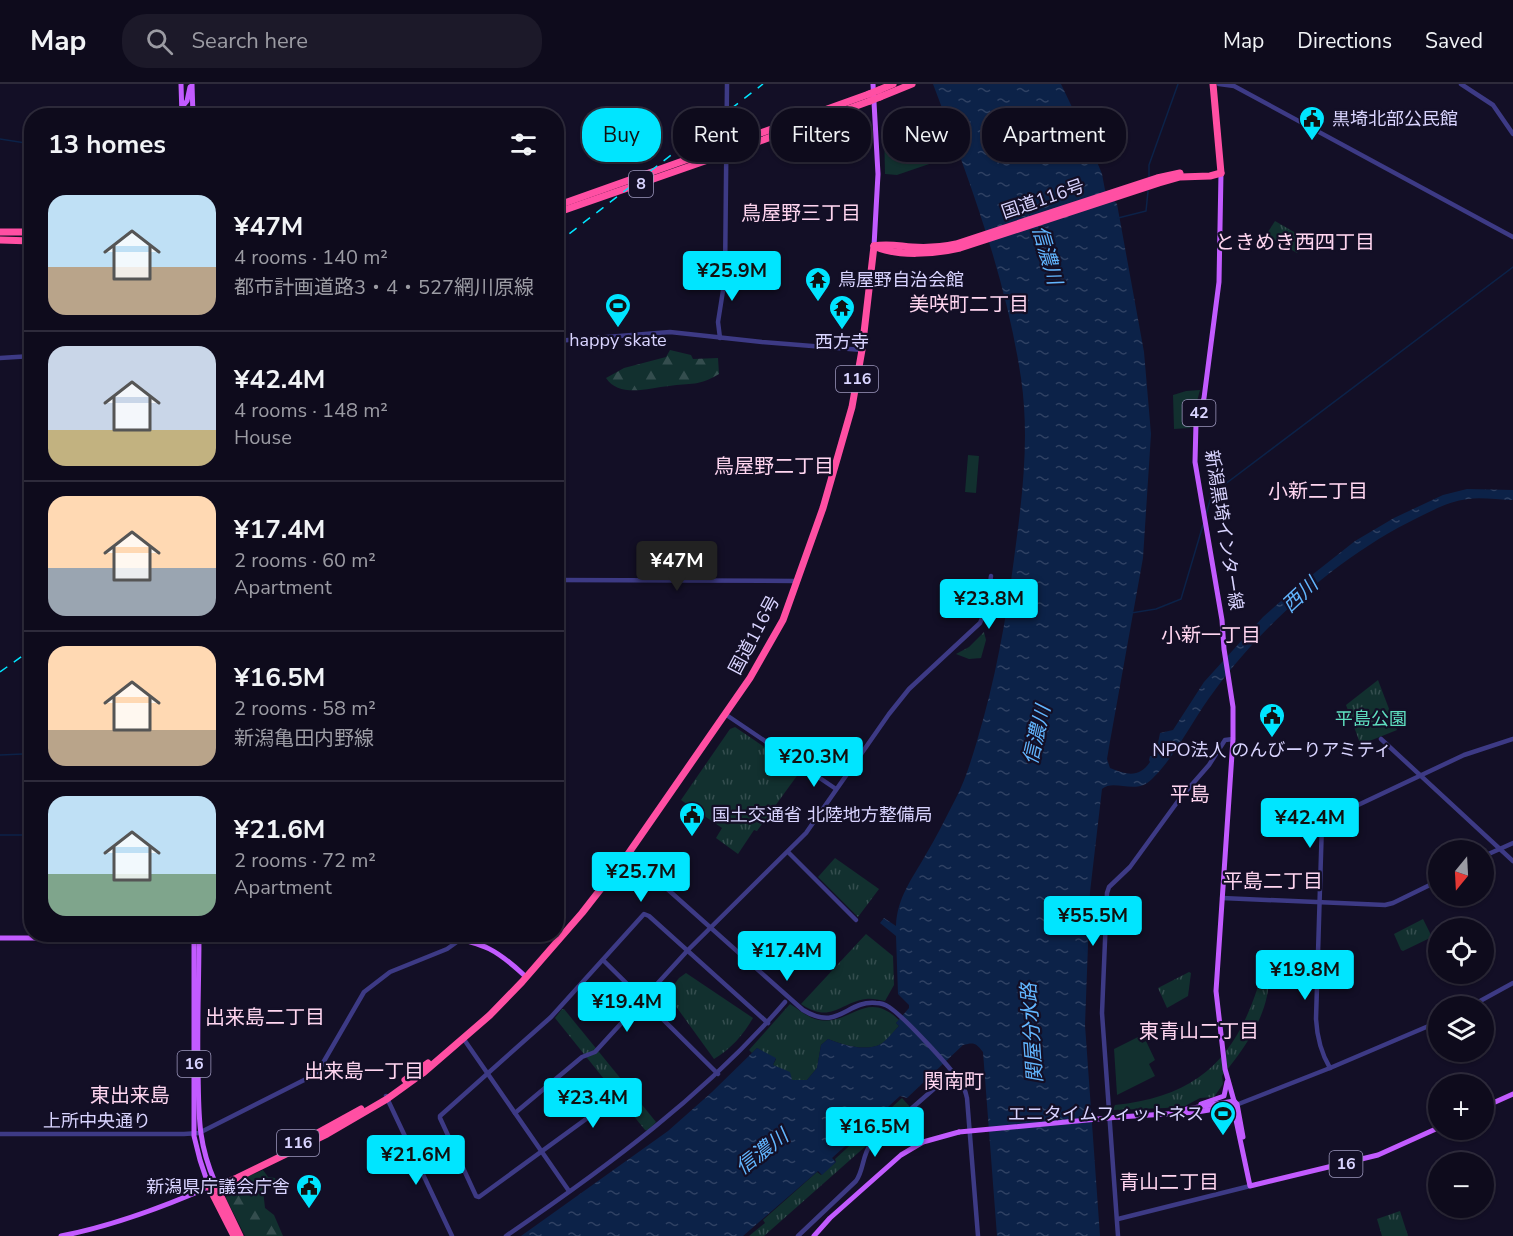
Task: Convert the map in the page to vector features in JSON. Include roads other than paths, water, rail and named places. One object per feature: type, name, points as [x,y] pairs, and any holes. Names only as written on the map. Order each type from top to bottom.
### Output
[{"type":"highway","name":"8","points":[[880,94],[892,84]]},
{"type":"highway","name":"8","points":[[759,138],[912,84]]},
{"type":"highway","points":[[1214,84],[1221,173]]},
{"type":"highway","name":"8","points":[[564,203],[688,162]]},
{"type":"highway","name":"8","points":[[564,210],[692,162]]},
{"type":"highway","name":"国道116号","points":[[564,934],[628,854],[765,655],[783,620],[823,508],[847,430],[862,350],[874,246],[884,244],[942,249],[971,244],[1158,180],[1221,173]]},
{"type":"highway","points":[[0,232],[24,232]]},
{"type":"highway","points":[[0,240],[24,240]]},
{"type":"highway","name":"国道116号","points":[[213,1186],[387,1097],[462,1037],[556,942]]},
{"type":"highway","points":[[213,1186],[234,1236]]},
{"type":"highway","points":[[213,1186],[240,1236]]},
{"type":"main road","points":[[181,84],[182,107]]},
{"type":"main road","points":[[182,107],[187,101],[191,84]]},
{"type":"main road","points":[[191,84],[193,107]]},
{"type":"main road","points":[[873,84],[878,174],[874,246]]},
{"type":"main road","name":"新潟黒埼インター線","points":[[1221,173],[1219,282],[1204,398],[1196,423],[1195,462],[1222,620],[1233,707],[1233,739],[1216,991],[1225,1069],[1235,1104],[1251,1186]]},
{"type":"main road","points":[[0,938],[24,938]]},
{"type":"main road","name":"16","points":[[196,942],[197,1134],[200,1160],[213,1186]]},
{"type":"main road","points":[[470,942],[495,951],[525,976]]},
{"type":"main road","points":[[1185,1110],[1224,1096],[1228,1076]]},
{"type":"main road","points":[[1494,1104],[1513,1094]]},
{"type":"main road","points":[[1171,1113],[1235,1104]]},
{"type":"main road","points":[[814,1236],[830,1218],[901,1155],[923,1142],[959,1132],[1197,1112],[1235,1104]]},
{"type":"main road","name":"16","points":[[1251,1186],[1378,1155],[1428,1132]]},
{"type":"main road","points":[[61,1236],[147,1212],[213,1186]]},
{"type":"street","points":[[720,338],[718,322],[725,278],[727,84]]},
{"type":"street","points":[[1220,84],[1234,86],[1513,237]]},
{"type":"street","points":[[1461,84],[1493,105],[1513,134]]},
{"type":"street","points":[[564,340],[670,332],[862,350]]},
{"type":"street","points":[[0,358],[24,356]]},
{"type":"street","points":[[515,1113],[582,1057],[595,1052],[688,950],[806,833],[909,689],[980,623],[987,606],[991,576]]},
{"type":"street","points":[[564,580],[797,581]]},
{"type":"street","points":[[725,714],[836,789]]},
{"type":"street","points":[[1118,1236],[1102,1013],[1108,887],[1130,867],[1181,797],[1209,765],[1225,740],[1233,739]]},
{"type":"street","points":[[1381,739],[1513,861]]},
{"type":"street","points":[[1330,1068],[1317,1037],[1318,903],[1322,822],[1464,755],[1513,739]]},
{"type":"street","points":[[1494,852],[1513,843]]},
{"type":"street","points":[[788,852],[856,920]]},
{"type":"street","points":[[628,854],[797,1005],[809,1013],[821,1017],[835,1017],[861,1005],[874,1003],[889,1007],[946,1065],[964,1088],[967,1098],[978,1236]]},
{"type":"street","points":[[1222,898],[1374,905],[1393,903],[1428,886]]},
{"type":"street","points":[[630,1087],[482,1197],[476,1196],[440,1118],[551,1017],[645,914],[649,915],[768,1023]]},
{"type":"street","points":[[197,1134],[314,1075],[364,992],[390,972],[447,949],[457,942]]},
{"type":"street","points":[[603,960],[718,1074]]},
{"type":"street","points":[[1489,996],[1513,983]]},
{"type":"street","points":[[506,1236],[660,1124],[718,1074],[786,1002]]},
{"type":"street","points":[[1235,1104],[1330,1068],[1428,1026]]},
{"type":"street","points":[[462,1037],[569,1191]]},
{"type":"street","points":[[798,1236],[856,1181],[860,1175],[866,1151],[871,1144],[952,1073]]},
{"type":"street","points":[[387,1097],[452,1236]]},
{"type":"street","name":"上所中央通り","points":[[0,1134],[197,1134]]},
{"type":"street","points":[[1118,1219],[1251,1186]]},
{"type":"water","name":"信濃川","points":[[933,84],[1061,84],[1072,108],[982,108],[982,162],[1097,162],[1105,190],[1117,204],[1144,352],[1151,434],[1143,558],[1107,759],[1110,768],[1132,774],[1142,771],[1150,762],[1150,756],[1154,756],[1158,750],[1160,733],[1173,730],[1204,682],[1263,617],[1355,541],[1394,518],[1443,495],[1467,489],[1513,490],[1513,500],[1473,498],[1448,504],[1389,533],[1360,551],[1306,592],[1257,640],[1215,690],[1169,759],[1152,779],[1139,786],[1113,785],[1102,789],[1090,892],[1085,1025],[1100,1236],[997,1236],[983,1052],[972,1044],[963,1045],[907,1098],[900,1096],[832,1158],[836,1162],[822,1175],[818,1171],[743,1236],[521,1236],[668,1131],[757,1048],[776,1058],[773,1065],[790,1072],[792,1080],[807,1080],[817,1068],[821,1045],[828,1039],[861,1048],[881,1044],[899,1026],[896,1023],[909,1008],[909,1005],[898,994],[896,936],[880,923],[884,918],[896,926],[902,898],[959,793],[975,748],[995,673],[1007,605],[1020,514],[1025,446],[1021,378],[1006,303],[985,229],[962,162],[970,162],[970,108],[942,108]]},
{"type":"waterway","points":[[1149,177],[1149,165],[1178,84]]},
{"type":"waterway","points":[[0,139],[24,143]]},
{"type":"waterway","points":[[1118,218],[1146,211],[1148,191]]},
{"type":"waterway","points":[[1206,514],[1212,494],[1513,267]]},
{"type":"waterway","points":[[1131,613],[1156,609],[1181,599],[1203,525]]},
{"type":"waterway","points":[[0,755],[23,754]]},
{"type":"waterway","points":[[0,835],[22,835]]},
{"type":"railway","points":[[564,238],[763,84]]},
{"type":"railway","points":[[0,672],[24,655]]},
{"type":"place","name":"黒埼北部公民館","points":[[1312,142]]},
{"type":"place","name":"鳥屋野自治会館","points":[[818,303]]},
{"type":"place","name":"happy skate","points":[[618,329]]},
{"type":"place","name":"西方寺","points":[[842,331]]},
{"type":"place","name":"NPO法人 のんびーりアミティ","points":[[1272,739]]},
{"type":"place","name":"国土交通省 北陸地方整備局","points":[[692,838]]},
{"type":"place","name":"エニタイムフィットネス","points":[[1223,1137]]},
{"type":"place","name":"新潟県庁議会庁舎","points":[[309,1210]]},
{"type":"district","name":"鳥屋野三丁目","points":[[801,213]]},
{"type":"district","name":"ときめき西四丁目","points":[[1295,242]]},
{"type":"district","name":"美咲町二丁目","points":[[969,304]]},
{"type":"district","name":"鳥屋野二丁目","points":[[774,466]]},
{"type":"district","name":"小新二丁目","points":[[1318,491]]},
{"type":"district","name":"小新一丁目","points":[[1211,635]]},
{"type":"district","name":"平島","points":[[1190,794]]},
{"type":"district","name":"平島二丁目","points":[[1273,881]]},
{"type":"district","name":"出来島二丁目","points":[[265,1017]]},
{"type":"district","name":"東青山二丁目","points":[[1199,1031]]},
{"type":"district","name":"出来島一丁目","points":[[364,1071]]},
{"type":"district","name":"関南町","points":[[954,1081]]},
{"type":"district","name":"東出来島","points":[[130,1095]]},
{"type":"district","name":"青山二丁目","points":[[1169,1182]]},
{"type":"water label","name":"西川","points":[[1300,595]]},
{"type":"water label","name":"関屋分水路","points":[[1032,1033]]},
{"type":"park label","name":"平島公園","points":[[1371,719]]}]
